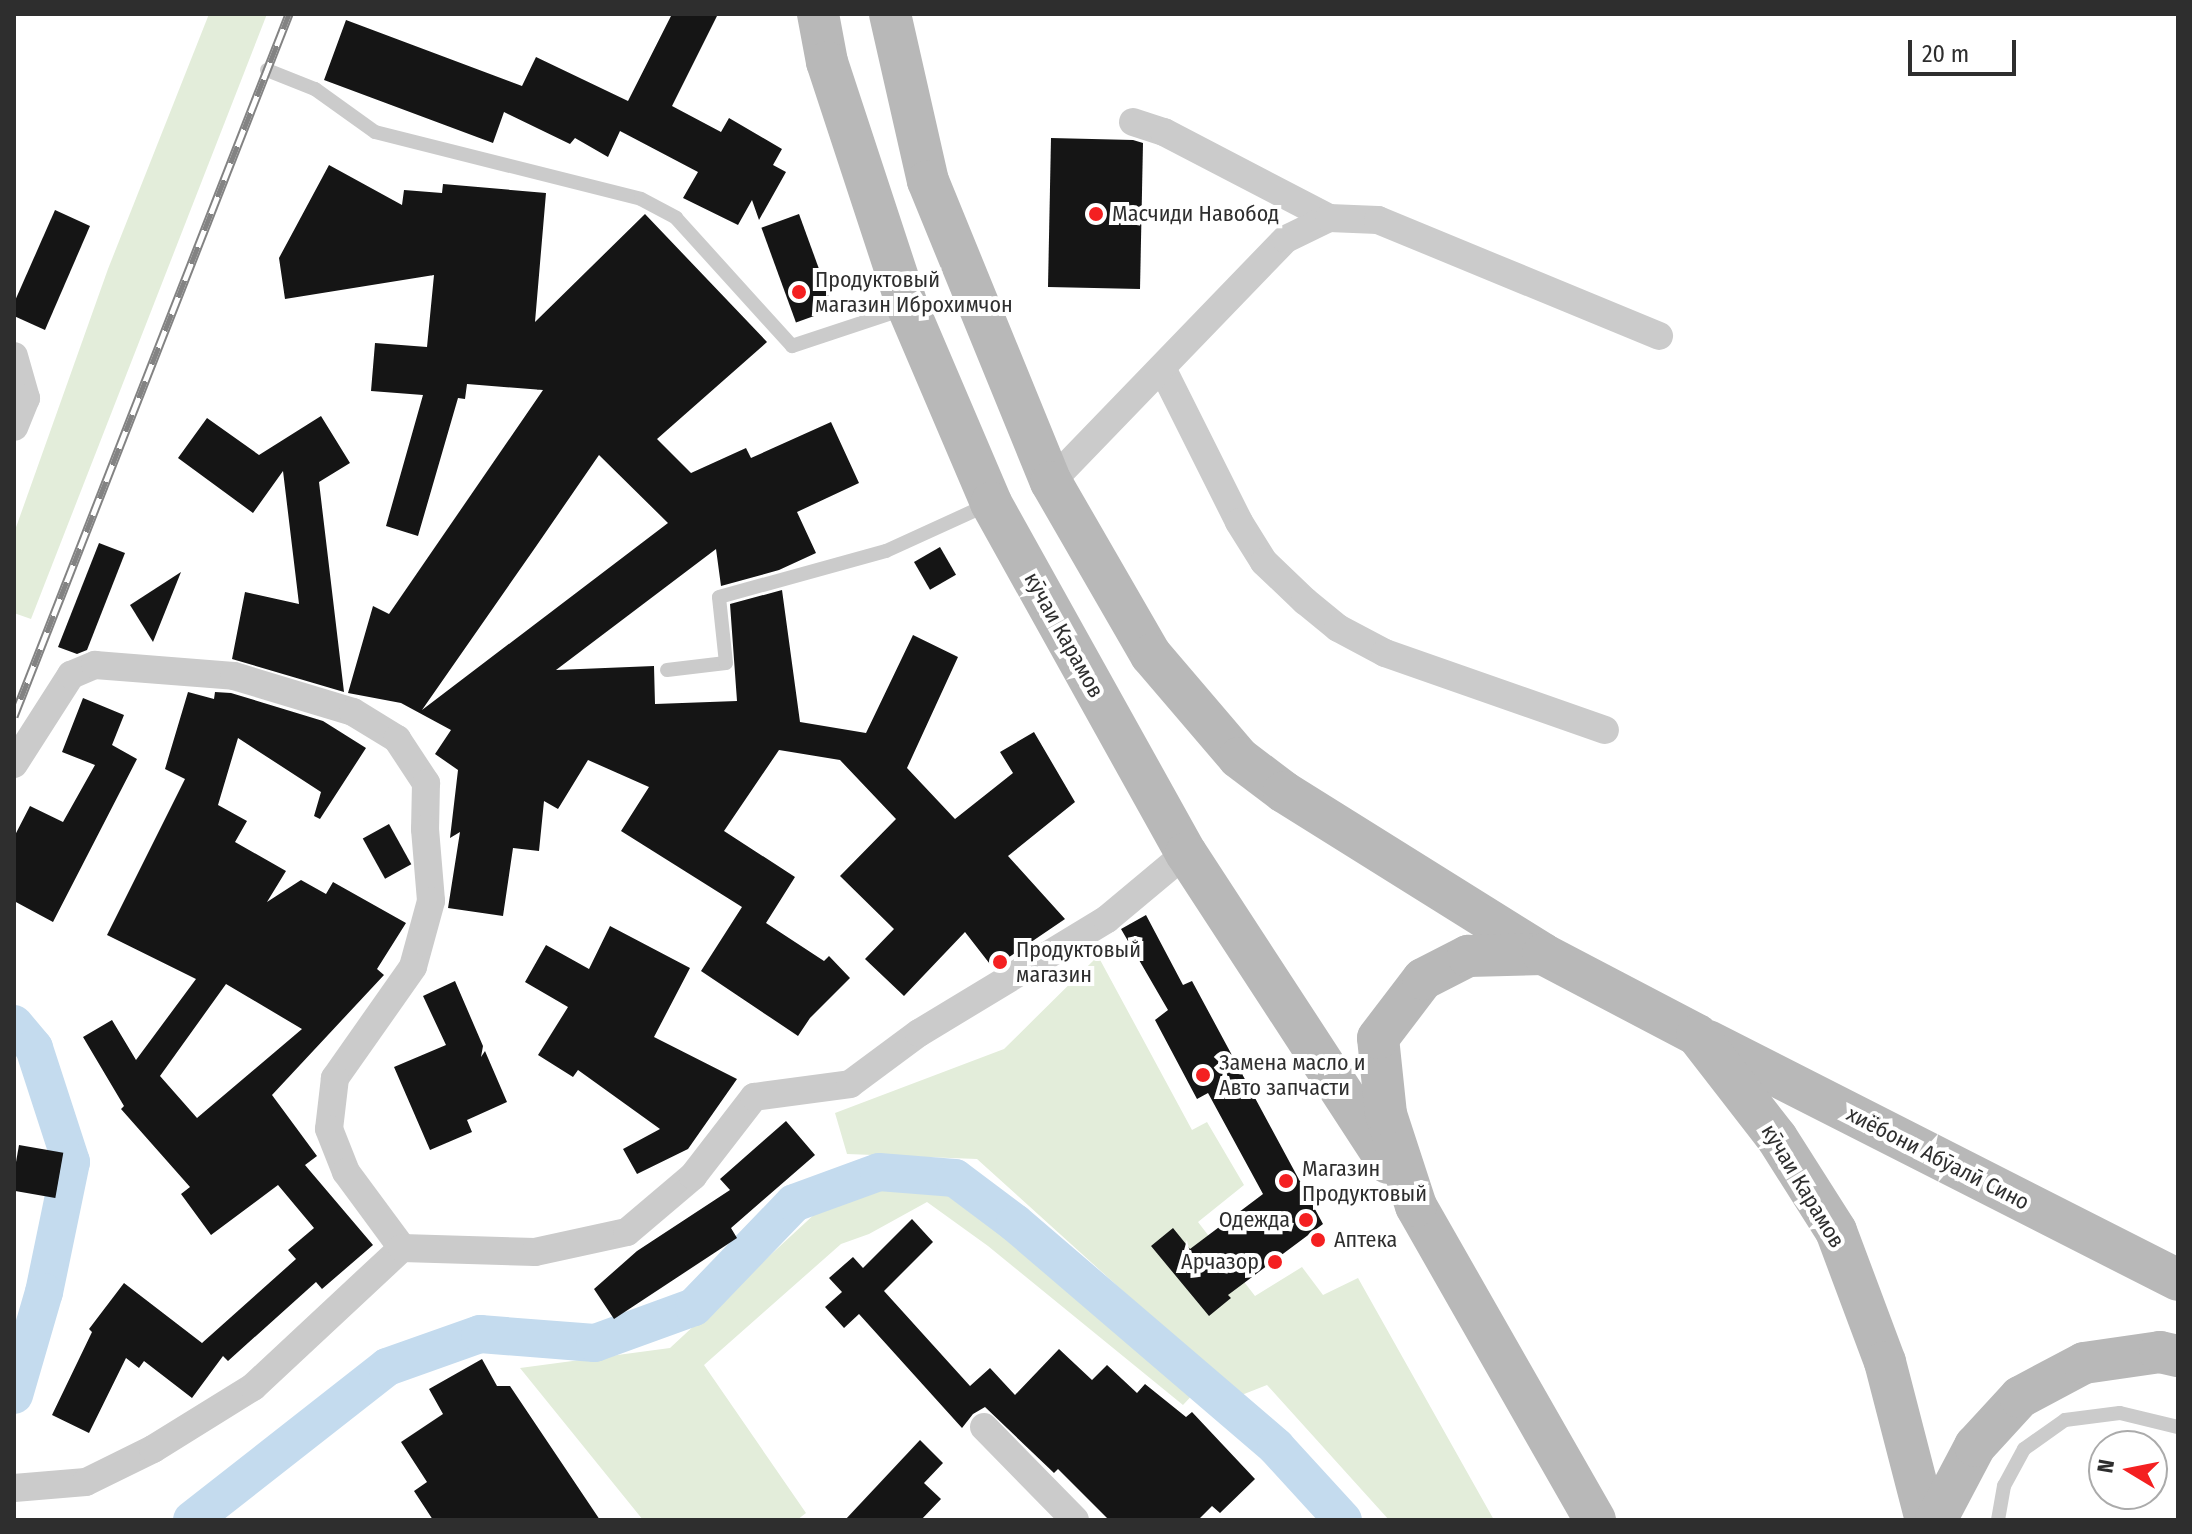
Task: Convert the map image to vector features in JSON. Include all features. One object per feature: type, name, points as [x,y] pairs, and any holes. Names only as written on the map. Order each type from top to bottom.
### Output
[{"type":"main road","name":"кӯчаи Карамов","points":[[818,14],[827,62],[908,308],[991,503],[1186,853],[1416,1206],[1595,1520]]},
{"type":"main road","name":"кӯчаи Карамов","points":[[890,14],[928,181],[1051,482],[1151,655],[1239,758],[1284,792],[1543,954],[1697,1035],[1777,1138],[1836,1231],[1885,1362],[1926,1520]]},
{"type":"main road","name":"кӯчаи Карамов","points":[[1416,1206],[1386,1114],[1378,1038],[1423,979],[1468,956],[1543,954]]},
{"type":"main road","name":"хиёбони Абӯалӣ Сино","points":[[1697,1035],[2178,1280]]},
{"type":"main road","points":[[1936,1520],[1975,1446],[2020,1397],[2084,1363],[2160,1352],[2178,1356]]},
{"type":"street","points":[[1133,122],[1164,132],[1329,218],[1378,220],[1659,336]]},
{"type":"street","points":[[1051,482],[1163,370],[1286,239],[1329,218]]},
{"type":"street","points":[[14,356],[26,398],[14,427]]},
{"type":"street","points":[[1163,370],[1239,522],[1264,562],[1338,628],[1385,653],[1605,730]]},
{"type":"street","points":[[14,764],[71,675],[95,665],[234,676],[353,712],[397,739],[426,783],[425,829],[431,901],[413,967],[335,1078],[329,1129],[346,1172],[402,1248]]},
{"type":"street","points":[[14,1488],[86,1482],[153,1449],[253,1387],[402,1248],[535,1252],[627,1232],[693,1176],[754,1097],[850,1084],[919,1033],[1107,919],[1186,853]]},
{"type":"street","points":[[984,1427],[1075,1520]]},
{"type":"lane","points":[[267,70],[315,89],[375,132],[641,199],[676,218],[792,346],[908,308]]},
{"type":"lane","points":[[667,670],[726,663],[719,597],[886,551],[991,503]]},
{"type":"lane","points":[[1998,1520],[2004,1486],[2024,1449],[2065,1420],[2120,1413],[2178,1427]]},
{"type":"green space","points":[[209,14],[267,14],[31,619],[14,613],[14,533],[108,269]]},
{"type":"green space","points":[[1098,956],[1192,1130],[1207,1122],[1244,1185],[1198,1222],[1255,1296],[1302,1267],[1323,1295],[1358,1278],[1494,1520],[1389,1520],[1267,1385],[1239,1396],[977,1159],[847,1154],[835,1113],[1004,1049]]},
{"type":"green space","points":[[881,1187],[947,1187],[1097,1305],[1197,1390],[1183,1405],[988,1246],[927,1202],[869,1234],[841,1244],[704,1365],[806,1513],[797,1520],[643,1520],[520,1368],[670,1348],[819,1210]]},
{"type":"building","points":[[672,14],[718,14],[672,106],[721,132],[729,118],[782,149],[773,165],[786,172],[759,220],[752,200],[738,225],[683,198],[698,172],[620,131],[608,157],[575,138],[570,144],[504,112],[493,143],[324,80],[346,20],[522,86],[536,57],[628,101]]},
{"type":"building","name":"Масчиди Навобод","points":[[1051,138],[1133,140],[1143,143],[1140,289],[1048,287]]},
{"type":"building","points":[[329,165],[402,205],[404,190],[442,193],[443,184],[546,193],[535,322],[645,214],[767,342],[657,439],[691,473],[746,448],[751,458],[831,422],[859,483],[797,512],[816,553],[779,570],[721,586],[716,549],[556,670],[654,666],[655,704],[737,701],[730,604],[782,590],[800,722],[866,733],[913,635],[958,657],[907,768],[955,819],[1013,773],[1000,752],[1034,732],[1075,802],[1008,856],[1065,919],[993,968],[965,932],[904,996],[865,959],[894,929],[840,876],[896,819],[840,760],[779,750],[724,831],[795,877],[766,923],[824,961],[829,956],[850,978],[810,1018],[798,1036],[701,971],[742,907],[621,831],[649,787],[588,760],[558,809],[544,801],[539,851],[513,848],[503,916],[448,908],[460,832],[450,838],[458,770],[435,754],[451,730],[401,703],[348,693],[373,606],[389,614],[543,390],[467,384],[465,399],[458,398],[418,536],[386,526],[423,395],[371,391],[375,343],[427,347],[434,275],[285,299],[279,258]],"holes":[[[599,455],[668,523],[422,710]]]},
{"type":"building","points":[[55,210],[90,226],[45,330],[14,316],[14,303]]},
{"type":"building","points":[[799,214],[834,309],[796,323],[761,228]]},
{"type":"building","points":[[321,416],[350,463],[319,482],[344,692],[232,659],[245,592],[299,604],[283,471],[253,513],[178,458],[207,418],[259,455]]},
{"type":"building","points":[[99,543],[125,553],[87,650],[77,654],[58,647]]},
{"type":"building","points":[[940,547],[956,575],[930,590],[914,562]]},
{"type":"building","points":[[181,572],[153,642],[130,605]]},
{"type":"building","points":[[188,692],[214,699],[215,692],[231,693],[323,721],[366,748],[320,819],[314,816],[321,792],[238,738],[218,805],[247,821],[235,842],[286,871],[267,902],[301,880],[326,894],[333,882],[406,923],[377,969],[384,975],[272,1095],[317,1156],[305,1165],[373,1245],[322,1289],[316,1282],[228,1361],[223,1356],[192,1398],[144,1361],[139,1368],[126,1358],[89,1433],[52,1415],[92,1332],[89,1329],[124,1283],[202,1343],[296,1259],[288,1250],[314,1228],[278,1185],[211,1235],[181,1194],[190,1187],[121,1109],[124,1106],[83,1037],[112,1020],[136,1060],[196,979],[107,935],[185,779],[165,769]],"holes":[[[226,984],[302,1029],[197,1118],[160,1076]]]},
{"type":"building","points":[[83,698],[124,715],[112,745],[137,759],[53,922],[14,901],[14,837],[30,806],[63,822],[95,765],[62,752]]},
{"type":"building","points":[[389,824],[411,864],[385,879],[363,839]]},
{"type":"building","points":[[1146,915],[1183,985],[1192,981],[1323,1224],[1228,1295],[1231,1298],[1209,1316],[1151,1246],[1173,1228],[1190,1249],[1263,1194],[1208,1093],[1197,1099],[1155,1020],[1168,1010],[1121,929]]},
{"type":"building","points":[[610,926],[690,968],[654,1037],[737,1079],[688,1149],[637,1174],[623,1149],[660,1129],[578,1070],[573,1077],[538,1055],[568,1007],[525,982],[546,945],[589,969]]},
{"type":"building","points":[[455,981],[483,1046],[481,1057],[485,1051],[507,1102],[467,1120],[472,1132],[430,1150],[394,1067],[446,1045],[423,996]]},
{"type":"building","points":[[786,1121],[815,1155],[731,1228],[737,1238],[614,1319],[594,1289],[637,1251],[730,1190],[720,1179]]},
{"type":"building","points":[[19,1145],[63,1153],[55,1198],[14,1191]]},
{"type":"building","points":[[912,1219],[933,1242],[884,1291],[970,1386],[990,1368],[1015,1395],[1059,1349],[1092,1380],[1107,1365],[1137,1393],[1145,1384],[1186,1417],[1192,1412],[1255,1479],[1220,1513],[1212,1506],[1198,1520],[1109,1520],[1058,1469],[1054,1473],[985,1407],[973,1414],[962,1428],[859,1314],[844,1328],[825,1307],[842,1292],[829,1278],[853,1257],[863,1268]]},
{"type":"building","points":[[482,1359],[497,1386],[510,1386],[600,1520],[433,1520],[414,1491],[427,1482],[401,1442],[443,1414],[429,1389]]},
{"type":"building","points":[[920,1440],[943,1463],[924,1483],[941,1499],[921,1520],[845,1520]]},
{"type":"waterway","points":[[14,1024],[34,1048],[71,1162],[44,1292],[14,1395]]},
{"type":"waterway","points":[[192,1520],[387,1367],[480,1334],[595,1343],[694,1307],[794,1203],[879,1172],[955,1178],[1015,1223],[1276,1447],[1343,1520]]},
{"type":"railway","points":[[14,716],[289,14]]},
{"type":"place","name":"Масчиди Навобод","points":[[1096,214]]},
{"type":"place","name":"Продуктовый магазин Иброхимчон","points":[[799,292]]},
{"type":"place","name":"Продуктовый магазин","points":[[1000,962]]},
{"type":"place","name":"Замена масло и Авто запчасти","points":[[1203,1075]]},
{"type":"place","name":"Магазин Продуктовый","points":[[1286,1181]]},
{"type":"place","name":"Одежда","points":[[1306,1220]]},
{"type":"place","name":"Аптека","points":[[1318,1240]]},
{"type":"place","name":"Арчазор","points":[[1275,1262]]}]
